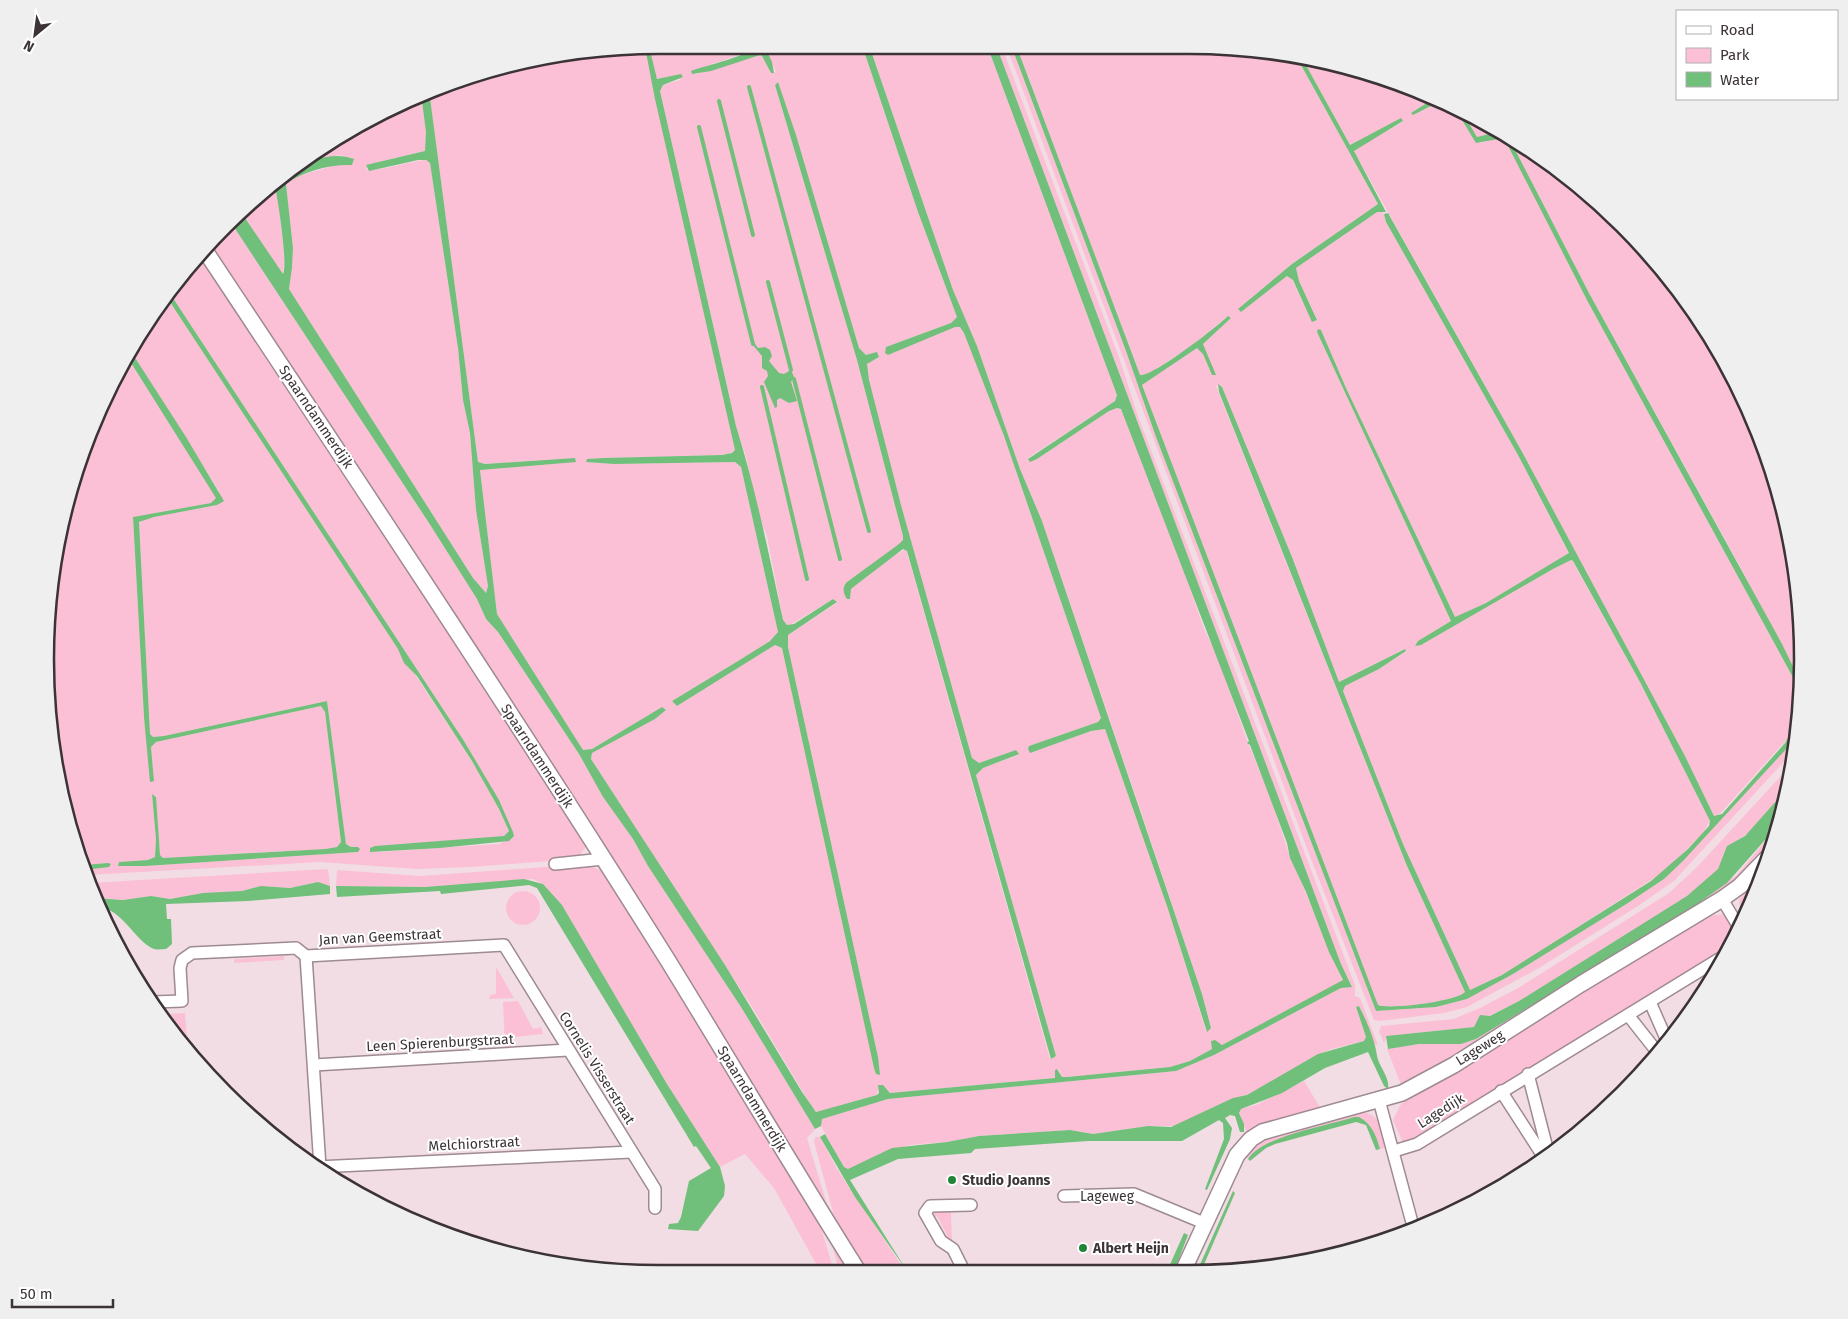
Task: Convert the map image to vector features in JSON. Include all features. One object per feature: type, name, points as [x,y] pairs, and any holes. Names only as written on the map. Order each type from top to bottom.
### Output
[{"type":"street","name":"Spaarndammerdijk","points":[[208,255],[426,584],[602,859],[854,1265]]},
{"type":"street","points":[[555,864],[602,859]]},
{"type":"street","name":"Lageweg","points":[[1186,1265],[1237,1155],[1251,1139],[1262,1132],[1402,1093],[1454,1064],[1581,984],[1722,899],[1740,886],[1756,869]]},
{"type":"street","points":[[1722,899],[1735,921]]},
{"type":"street","name":"Jan van Geemstraat","points":[[160,1002],[182,1001],[180,968],[182,960],[192,953],[296,948],[306,956],[504,946]]},
{"type":"street","name":"Cornelis Visserstraat","points":[[504,946],[655,1189],[655,1208]]},
{"type":"street","points":[[306,956],[314,1066],[318,1159]]},
{"type":"street","name":"Lagedijk","points":[[1394,1151],[1417,1144],[1528,1074],[1712,963]]},
{"type":"street","points":[[1650,1002],[1664,1034]]},
{"type":"street","points":[[1628,1015],[1653,1047]]},
{"type":"street","name":"Leen Spierenburgstraat","points":[[314,1066],[568,1050]]},
{"type":"street","points":[[1528,1074],[1547,1147]]},
{"type":"street","points":[[1501,1091],[1540,1152]]},
{"type":"street","points":[[1379,1100],[1412,1222]]},
{"type":"street","name":"Melchiorstraat","points":[[329,1166],[631,1152]]},
{"type":"street","name":"Lageweg","points":[[1064,1196],[1134,1194],[1204,1223]]},
{"type":"street","points":[[961,1265],[953,1249],[941,1241],[925,1213],[930,1206],[971,1205]]},
{"type":"green space","points":[[647,54],[735,450],[732,453],[722,455],[603,458],[587,459],[586,462],[614,464],[735,462],[741,467],[778,632],[770,641],[672,701],[677,706],[775,645],[782,648],[876,1074],[878,1057],[788,647],[788,635],[837,603],[833,599],[790,625],[787,625],[783,620],[767,536],[759,517],[746,457],[736,426],[660,91],[663,85],[680,80],[681,75],[660,80],[656,77],[651,54],[743,54],[712,64],[693,75],[760,55],[771,73],[776,72],[768,54],[865,54],[918,212],[957,317],[951,323],[886,347],[888,355],[955,326],[962,328],[978,364],[1004,436],[1101,718],[1098,722],[1029,746],[1035,751],[1091,731],[1105,729],[1168,909],[1206,1031],[1211,1028],[1202,994],[1042,521],[1020,469],[977,346],[953,290],[872,54],[990,54],[1117,395],[1115,401],[1028,458],[1037,459],[1109,411],[1117,408],[1122,410],[1176,547],[1204,629],[1217,655],[1248,743],[1271,799],[1288,851],[1343,982],[1222,1045],[1214,1040],[1211,1041],[1212,1049],[1190,1061],[1170,1067],[1067,1077],[1062,1077],[1059,1069],[1055,1078],[890,1093],[884,1086],[878,1089],[877,1095],[817,1112],[812,1107],[752,1007],[591,759],[592,753],[655,719],[666,710],[662,707],[592,749],[583,750],[497,614],[480,470],[576,461],[575,458],[485,464],[478,462],[430,99],[503,74],[541,65],[580,59]],"holes":[[[778,82],[859,348],[866,355],[878,353],[879,358],[869,362],[866,367],[870,387],[972,758],[979,763],[1016,750],[1018,755],[983,768],[976,775],[1056,1056],[1050,1059],[906,549],[890,558],[851,589],[850,597],[847,582],[899,545],[903,540],[903,536],[857,360],[775,85]]]},
{"type":"green space","points":[[999,54],[1004,54],[1006,58],[1119,357],[1138,416],[1355,985],[1355,996],[1360,998],[1378,1045],[1374,1044],[1359,1006],[1356,1008],[1366,1037],[1364,1041],[1328,1050],[1247,1095],[1230,1100],[1175,1126],[1148,1126],[1093,1134],[1070,1130],[979,1136],[947,1142],[909,1145],[848,1169],[844,1167],[820,1124],[822,1119],[888,1099],[1176,1071],[1214,1055],[1341,988],[1352,986],[1341,964]]},
{"type":"green space","points":[[1009,54],[1014,54],[1126,351],[1156,437],[1376,1011],[1436,1007],[1467,999],[1513,974],[1628,903],[1664,879],[1683,861],[1788,747],[1786,760],[1674,881],[1638,906],[1539,968],[1467,1007],[1444,1013],[1380,1021],[1374,1020],[1311,859]]},
{"type":"green space","points":[[1019,54],[1228,55],[1300,64],[1378,204],[1292,264],[1238,309],[1241,312],[1287,276],[1291,277],[1303,303],[1317,319],[1299,281],[1296,268],[1377,212],[1381,211],[1384,214],[1386,222],[1518,455],[1569,554],[1486,603],[1455,617],[1346,388],[1321,330],[1317,332],[1451,621],[1418,641],[1415,646],[1421,645],[1571,560],[1640,682],[1710,821],[1703,833],[1665,871],[1502,975],[1470,990],[1403,844],[1343,691],[1345,686],[1379,669],[1407,651],[1404,649],[1339,682],[1292,557],[1222,387],[1220,385],[1216,386],[1407,866],[1465,992],[1450,999],[1423,1004],[1378,1005],[1142,385],[1197,348],[1201,350],[1212,375],[1211,363],[1203,344],[1231,318],[1228,316],[1193,345],[1145,376],[1140,375]]},
{"type":"green space","points":[[1306,65],[1345,74],[1420,100],[1427,103],[1420,112],[1432,106],[1462,119],[1480,143],[1497,139],[1509,146],[1588,302],[1794,678],[1789,737],[1717,817],[1714,816],[1685,756],[1521,450],[1355,153],[1355,149],[1403,122],[1401,119],[1350,145]]},
{"type":"green space","points":[[422,103],[426,132],[425,151],[366,165],[367,170],[382,169],[425,160],[430,163],[458,348],[463,400],[470,433],[476,510],[488,586],[486,593],[473,578],[289,289],[293,248],[286,184],[302,175],[353,158],[338,155],[314,162],[357,135]]},
{"type":"green space","points":[[1469,123],[1489,134],[1477,137]]},
{"type":"green space","points":[[1515,150],[1557,179],[1588,204],[1644,260],[1692,323],[1732,392],[1762,465],[1783,541],[1793,620],[1794,669],[1736,559],[1589,293]]},
{"type":"green space","points":[[276,191],[284,259],[282,274],[245,218]]},
{"type":"green space","points":[[234,228],[429,523],[477,599],[486,619],[498,632],[579,754],[603,797],[633,839],[648,866],[741,1007],[807,1115],[815,1129],[807,1138],[828,1208],[212,251]]},
{"type":"green space","points":[[205,259],[585,842],[585,848],[580,855],[563,860],[471,867],[416,869],[320,862],[94,875],[92,869],[109,867],[111,864],[90,865],[74,816],[65,778],[55,699],[55,620],[65,541],[74,503],[100,428],[131,363],[216,495],[216,499],[211,503],[133,517],[144,717],[154,781],[151,747],[156,742],[321,706],[325,712],[341,842],[337,847],[325,849],[163,858],[160,855],[155,795],[152,795],[156,839],[155,857],[148,860],[119,862],[118,866],[145,866],[358,852],[358,847],[351,847],[346,844],[327,701],[164,736],[153,737],[150,734],[139,524],[143,519],[217,505],[219,491],[135,357],[171,303],[472,761],[509,831],[507,835],[495,838],[375,846],[378,852],[499,844],[514,836],[503,809],[464,741],[173,299]]},
{"type":"green space","points":[[1784,773],[1777,803],[1743,837],[1727,846],[1718,869],[1688,896],[1519,1001],[1479,1021],[1474,1027],[1387,1036],[1384,1043],[1379,1031],[1381,1026],[1453,1019],[1480,1008],[1518,988],[1669,893],[1696,868]]},
{"type":"green space","points":[[1767,839],[1761,856],[1730,885],[1458,1056],[1402,1085],[1400,1082],[1387,1049],[1419,1044],[1461,1044],[1476,1039],[1683,914],[1737,875]]},
{"type":"green space","points":[[586,864],[600,870],[618,892],[818,1218],[832,1265],[817,1265],[774,1188],[745,1154],[720,1167],[667,1084],[562,905],[543,884],[533,879],[425,887],[336,886],[337,870],[420,876]]},
{"type":"green space","points":[[328,869],[330,886],[318,882],[290,888],[261,886],[242,891],[170,899],[151,896],[123,900],[103,899],[97,883]]},
{"type":"green space","points":[[1748,890],[1740,909],[1739,899]]},
{"type":"green space","points":[[523,891],[530,892],[535,896],[539,901],[539,915],[535,920],[530,924],[523,925],[516,924],[511,920],[507,915],[506,908],[507,901],[511,896],[516,892]]},
{"type":"green space","points":[[1724,914],[1732,927],[1719,952],[1679,980],[1404,1145],[1393,1120],[1401,1104],[1708,916]]},
{"type":"green space","points":[[284,956],[284,960],[234,963],[234,959]]},
{"type":"green space","points":[[496,967],[514,998],[489,999],[490,995],[496,994]]},
{"type":"green space","points":[[518,1001],[533,1029],[541,1027],[543,1034],[514,1037],[512,1047],[505,1048],[503,1002]]},
{"type":"green space","points":[[185,1013],[187,1038],[179,1028],[169,1014]]},
{"type":"green space","points":[[1304,1081],[1321,1109],[1247,1133],[1239,1112],[1241,1109],[1256,1105]]},
{"type":"green space","points":[[1363,1112],[1378,1120],[1387,1147],[1380,1149],[1372,1128],[1364,1120],[1354,1117],[1281,1138],[1256,1151],[1248,1159],[1244,1155],[1250,1148],[1271,1137]]},
{"type":"green space","points":[[815,1137],[820,1137],[837,1169],[901,1265],[861,1265],[837,1227],[814,1142]]},
{"type":"green space","points":[[935,1211],[950,1211],[952,1241],[947,1241],[943,1237],[947,1235],[937,1216],[932,1218]]},
{"type":"green space","points":[[831,1240],[848,1265],[837,1265]]},
{"type":"water","points":[[646,54],[651,54],[657,79],[681,74],[683,77],[663,85],[660,91],[736,426],[756,498],[783,620],[787,625],[794,624],[833,599],[837,602],[788,635],[788,647],[878,1057],[880,1075],[876,1074],[874,1068],[782,648],[775,645],[677,706],[672,701],[770,641],[778,632],[741,467],[735,462],[614,464],[586,462],[587,459],[603,458],[722,455],[732,453],[735,450]]},
{"type":"water","points":[[744,54],[768,54],[774,73],[771,73],[760,55],[711,71],[692,74],[691,71]]},
{"type":"water","points":[[865,54],[872,54],[953,290],[977,346],[1020,469],[1042,521],[1202,994],[1211,1028],[1207,1032],[1168,909],[1105,729],[1091,731],[1030,753],[1028,749],[1029,746],[1098,722],[1101,718],[1004,436],[964,333],[960,327],[955,327],[888,355],[885,353],[886,347],[951,323],[957,317],[918,212]]},
{"type":"water","points":[[990,54],[999,54],[1341,964],[1352,987],[1341,988],[1214,1055],[1176,1071],[888,1099],[822,1119],[821,1126],[815,1129],[741,1007],[648,866],[633,839],[603,797],[579,754],[498,632],[486,619],[477,599],[429,523],[234,228],[245,218],[283,274],[283,246],[276,191],[320,158],[340,156],[354,159],[352,165],[318,169],[301,175],[286,184],[293,248],[289,289],[473,578],[486,593],[488,586],[476,510],[470,433],[463,400],[458,348],[430,163],[426,160],[418,160],[369,171],[366,165],[425,151],[426,132],[422,103],[430,99],[478,462],[485,464],[575,458],[576,462],[480,470],[497,614],[583,750],[592,749],[662,707],[666,710],[655,719],[592,753],[591,759],[725,965],[816,1112],[877,1095],[879,1093],[878,1085],[883,1085],[890,1093],[1055,1078],[1055,1070],[1057,1069],[1062,1077],[1067,1077],[1170,1067],[1190,1061],[1212,1049],[1211,1041],[1215,1040],[1222,1045],[1343,980],[1329,952],[1306,892],[1290,858],[1287,843],[1250,745],[1247,743],[1249,741],[1121,409],[1117,408],[1109,411],[1037,459],[1030,462],[1028,459],[1115,401],[1117,395]]},
{"type":"water","points":[[1014,54],[1019,54],[1140,375],[1157,369],[1170,361],[1228,316],[1231,318],[1203,344],[1216,375],[1212,375],[1203,354],[1197,348],[1142,385],[1378,1005],[1423,1004],[1450,999],[1465,992],[1407,866],[1219,392],[1218,384],[1222,387],[1292,557],[1339,682],[1405,649],[1406,651],[1379,669],[1345,686],[1343,691],[1403,844],[1470,990],[1502,975],[1651,881],[1688,849],[1709,826],[1710,821],[1640,682],[1573,561],[1571,560],[1553,569],[1421,645],[1415,646],[1418,641],[1451,621],[1317,332],[1318,329],[1321,330],[1346,388],[1455,617],[1486,603],[1569,553],[1518,455],[1386,222],[1384,214],[1388,213],[1521,450],[1685,756],[1714,816],[1722,814],[1785,743],[1789,735],[1788,747],[1683,861],[1664,879],[1628,903],[1513,974],[1467,999],[1436,1007],[1376,1011],[1156,437],[1126,351]]},
{"type":"water","points":[[1300,64],[1306,65],[1350,145],[1401,118],[1403,121],[1354,151],[1386,212],[1377,212],[1296,268],[1299,281],[1317,320],[1312,322],[1293,280],[1287,276],[1241,312],[1238,309],[1292,264],[1378,204]]},
{"type":"water","points":[[778,82],[796,135],[859,348],[866,355],[877,352],[879,357],[867,364],[869,380],[901,505],[972,758],[979,763],[1016,750],[1019,754],[983,768],[976,775],[1056,1056],[1051,1059],[907,551],[903,549],[851,589],[850,599],[847,599],[844,592],[844,586],[847,582],[899,544],[903,540],[903,536],[857,360],[775,85]]},
{"type":"water","points":[[1427,103],[1432,105],[1413,115],[1411,113]]},
{"type":"water","points":[[1461,119],[1469,123],[1477,137],[1489,134],[1498,139],[1476,143]]},
{"type":"water","points":[[1508,145],[1515,150],[1589,293],[1782,644],[1794,668],[1794,678],[1588,302]]},
{"type":"water","points":[[173,299],[464,741],[499,800],[514,836],[509,841],[440,848],[370,852],[370,848],[375,846],[504,836],[509,831],[472,761],[417,676],[404,663],[398,649],[171,303]]},
{"type":"water","points":[[752,344],[755,344],[758,348],[765,347],[770,350],[772,356],[769,361],[779,373],[784,374],[791,370],[794,377],[791,382],[797,401],[789,403],[780,398],[777,400],[777,407],[775,408],[764,382],[768,376],[767,371],[762,368],[762,356]]},
{"type":"water","points":[[135,357],[224,501],[217,505],[154,517],[139,522],[150,734],[153,737],[164,736],[327,701],[346,844],[351,847],[358,847],[360,849],[358,852],[145,866],[118,866],[119,862],[148,860],[155,857],[156,839],[152,794],[156,797],[160,855],[163,858],[325,849],[337,847],[341,842],[325,712],[321,706],[156,742],[151,747],[154,781],[150,782],[144,717],[133,517],[211,503],[216,498],[131,364]]},
{"type":"water","points":[[1778,799],[1767,837],[1727,883],[1683,914],[1476,1039],[1461,1044],[1419,1044],[1388,1049],[1386,1036],[1474,1027],[1480,1015],[1490,1016],[1519,1001],[1687,896],[1718,869],[1727,846],[1745,836]]},
{"type":"water","points":[[111,864],[109,867],[92,869],[90,865]]},
{"type":"water","points":[[524,879],[543,884],[562,905],[667,1084],[720,1167],[725,1186],[724,1196],[698,1231],[668,1229],[669,1224],[678,1223],[681,1217],[689,1181],[711,1168],[696,1146],[694,1147],[537,888],[529,885],[441,894],[440,891],[337,897],[336,886],[425,887]]},
{"type":"water","points":[[318,882],[330,886],[330,894],[248,901],[166,904],[167,919],[171,919],[172,944],[166,949],[155,949],[147,945],[121,918],[109,910],[103,899],[123,900],[151,896],[170,899],[203,893],[242,891],[261,886],[290,888]]},
{"type":"water","points":[[1359,1006],[1373,1037],[1378,1060],[1386,1076],[1388,1089],[1384,1086],[1368,1052],[1325,1068],[1282,1093],[1241,1109],[1239,1113],[1244,1124],[1244,1132],[1240,1132],[1235,1116],[1230,1115],[1225,1118],[1232,1128],[1230,1139],[1207,1190],[1205,1189],[1224,1139],[1223,1123],[1219,1120],[1182,1141],[1088,1141],[975,1149],[971,1153],[898,1159],[850,1180],[903,1265],[855,1197],[820,1137],[825,1134],[844,1167],[848,1169],[892,1148],[947,1142],[979,1136],[1070,1130],[1093,1134],[1148,1126],[1171,1127],[1233,1098],[1247,1095],[1318,1054],[1364,1041],[1366,1037],[1356,1007]]},
{"type":"water","points":[[1359,1117],[1370,1127],[1380,1149],[1376,1150],[1366,1125],[1356,1122],[1275,1144],[1266,1148],[1250,1161],[1248,1159],[1255,1151],[1281,1138]]},
{"type":"water","points":[[1233,1191],[1235,1193],[1204,1265],[1200,1265]]},
{"type":"water","points":[[1184,1233],[1188,1235],[1177,1265],[1170,1265]]},
{"type":"waterway","points":[[749,87],[869,531]]},
{"type":"waterway","points":[[719,101],[753,235]]},
{"type":"waterway","points":[[699,127],[753,344]]},
{"type":"waterway","points":[[768,282],[791,370]]},
{"type":"waterway","points":[[794,379],[840,559]]},
{"type":"waterway","points":[[762,387],[807,579]]},
{"type":"place","name":"Studio Joanns","points":[[952,1180]]},
{"type":"place","name":"Albert Heijn","points":[[1083,1248]]}]
